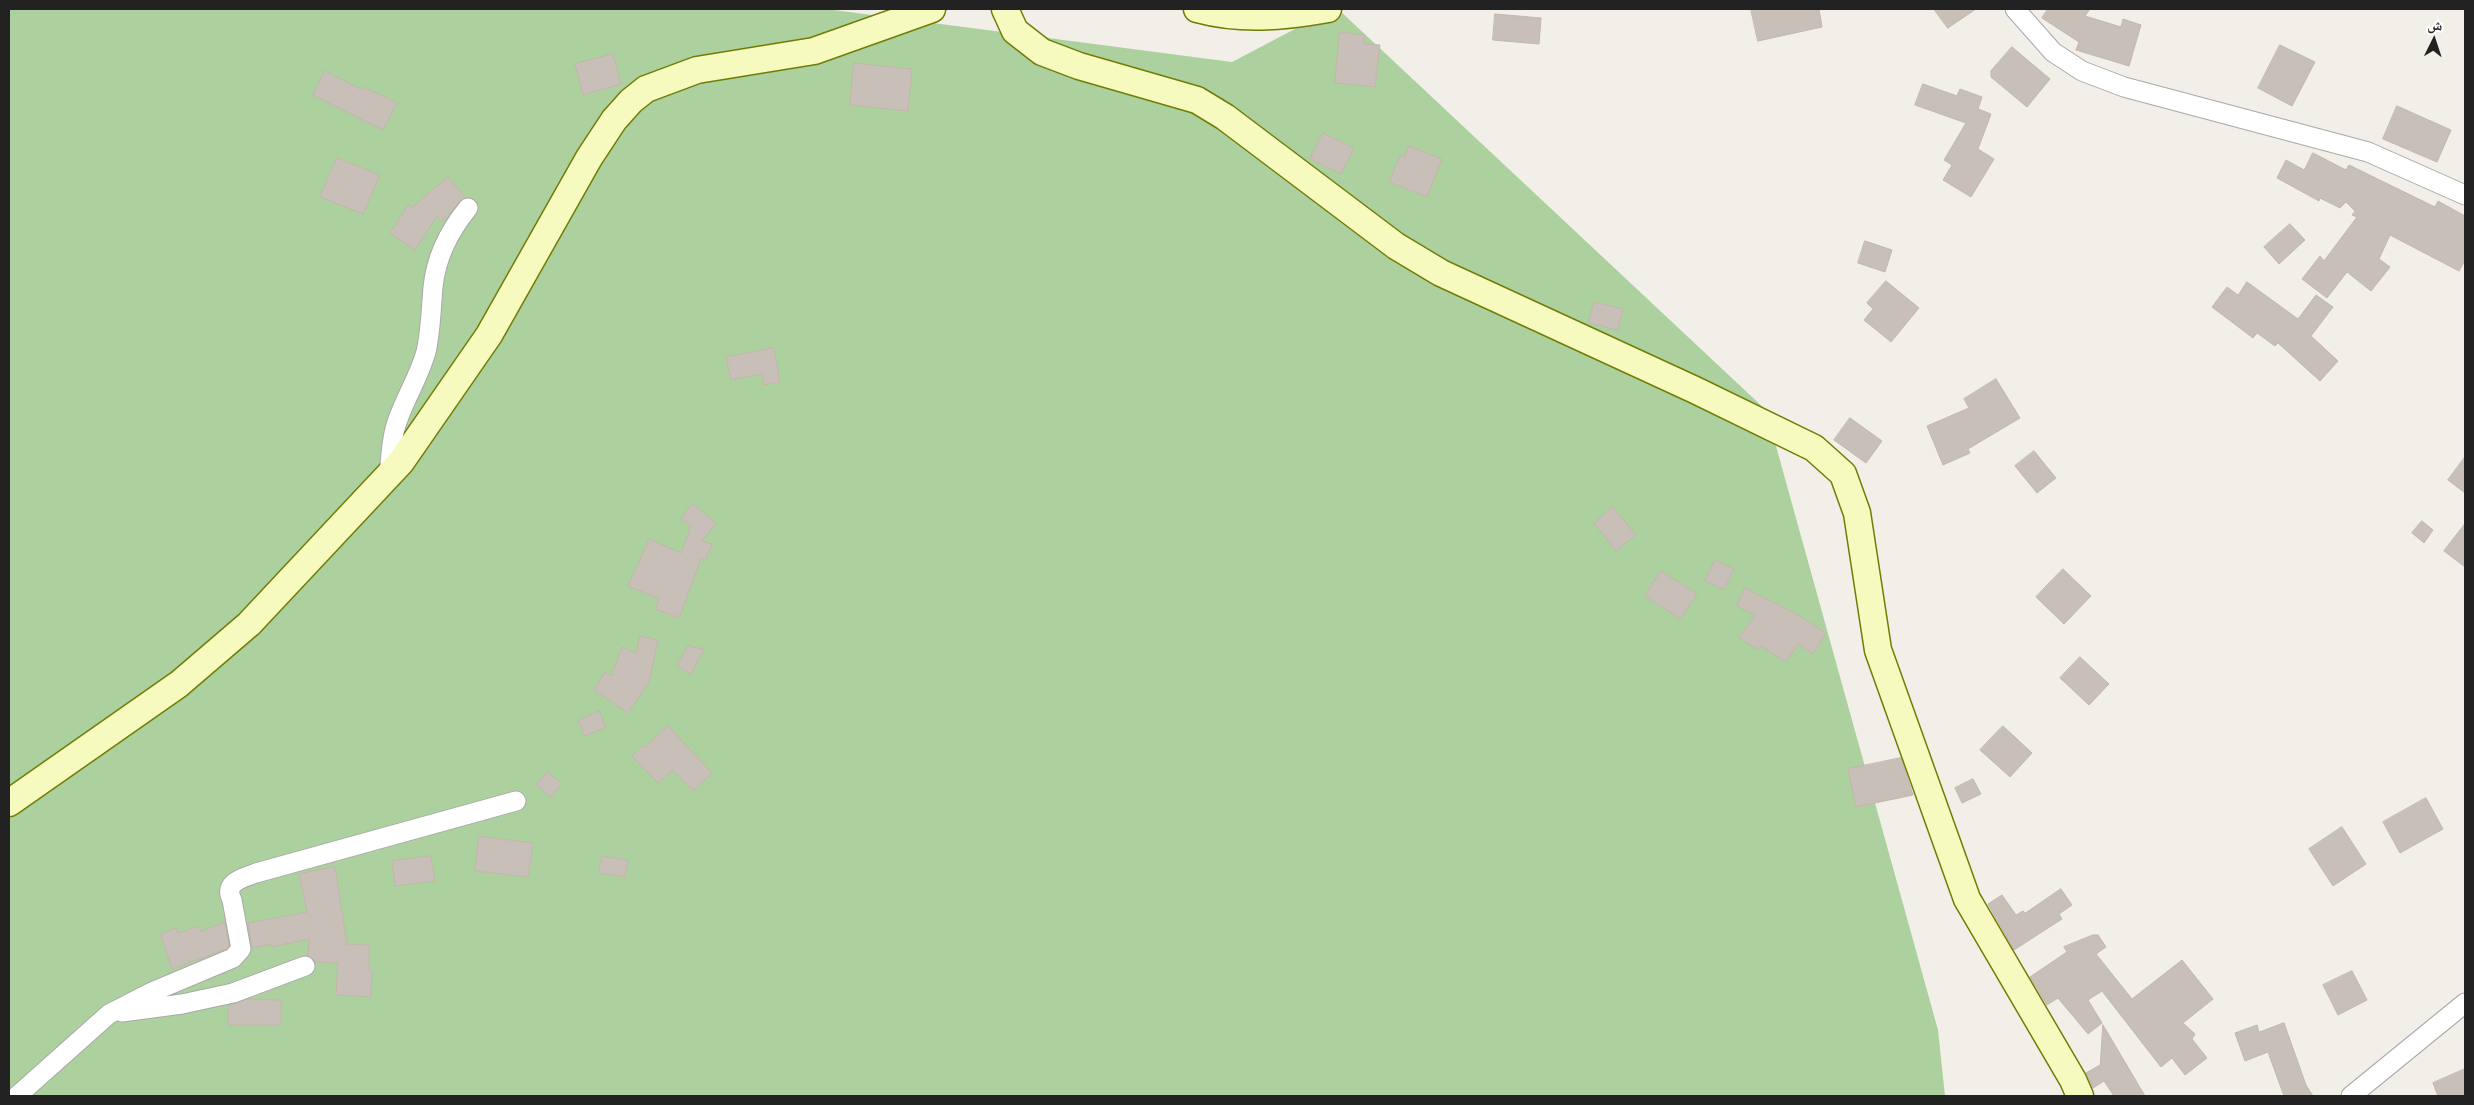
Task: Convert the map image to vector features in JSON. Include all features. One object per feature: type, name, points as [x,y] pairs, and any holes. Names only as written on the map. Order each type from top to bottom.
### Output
[{"type":"street","points":[[9,803],[179,684],[249,624],[401,462],[489,335],[589,158],[614,120],[646,89],[697,70],[814,51],[932,9]]},
{"type":"street","points":[[1005,9],[1015,31],[1042,52],[1079,66],[1197,100],[1225,117],[1396,246],[1433,268],[1696,390],[1814,448],[1843,474],[1857,513],[1878,650],[1967,899],[2073,1080],[2080,1096]]},
{"type":"street","points":[[1197,9],[1220,15],[1244,18],[1295,15],[1328,9]]},
{"type":"street","points":[[2015,9],[2053,52],[2082,71],[2124,87],[2368,152],[2465,195]]},
{"type":"street","points":[[389,475],[396,424],[425,353],[431,329],[433,286],[438,265],[444,248],[459,220],[468,208]]},
{"type":"street","points":[[17,1096],[109,1014],[152,992],[233,958],[241,949],[229,893],[230,886],[234,881],[256,873],[516,801]]},
{"type":"street","points":[[109,1014],[182,1004],[233,993],[304,966]]},
{"type":"street","points":[[2350,1096],[2465,1003]]},
{"type":"green space","points":[[9,9],[826,9],[1232,62],[1333,9],[1338,9],[1766,410],[1938,1030],[1945,1096],[9,1096]]},
{"type":"building","points":[[1751,9],[1819,9],[1822,27],[1758,41]]},
{"type":"building","points":[[1934,9],[1976,9],[1948,28]]},
{"type":"building","points":[[2048,9],[2090,9],[2085,16],[2121,27],[2123,19],[2141,25],[2129,66],[2076,50],[2079,42],[2042,18]]},
{"type":"building","points":[[1495,14],[1541,18],[1539,44],[1493,40]]},
{"type":"building","points":[[1340,32],[1365,35],[1364,44],[1380,45],[1375,87],[1335,83]]},
{"type":"building","points":[[2280,45],[2315,62],[2292,106],[2258,88]]},
{"type":"building","points":[[2012,47],[2050,79],[2027,107],[1991,77],[1991,71]]},
{"type":"building","points":[[613,54],[621,84],[583,95],[575,64]]},
{"type":"building","points":[[854,63],[912,69],[908,111],[850,105]]},
{"type":"building","points":[[325,71],[362,90],[364,87],[397,103],[383,130],[313,95]]},
{"type":"building","points":[[1923,84],[1957,96],[1960,89],[1982,97],[1978,109],[1991,114],[1978,149],[1994,159],[1971,197],[1943,180],[1952,165],[1944,160],[1966,123],[1915,105]]},
{"type":"building","points":[[2397,106],[2451,130],[2437,162],[2383,139]]},
{"type":"building","points":[[1323,133],[1354,148],[1341,174],[1310,159]]},
{"type":"building","points":[[1409,146],[1442,159],[1427,197],[1389,182],[1400,156],[1404,157]]},
{"type":"building","points":[[2313,153],[2346,170],[2349,165],[2435,207],[2438,201],[2465,216],[2465,260],[2459,271],[2390,235],[2379,259],[2390,267],[2371,291],[2347,272],[2327,298],[2302,279],[2320,256],[2324,261],[2357,217],[2352,215],[2355,211],[2346,202],[2340,208],[2320,198],[2319,201],[2277,178],[2286,160],[2304,170]]},
{"type":"building","points":[[337,158],[380,175],[363,214],[320,197]]},
{"type":"building","points":[[448,177],[465,197],[441,222],[437,216],[415,250],[390,233],[408,205],[412,207]]},
{"type":"building","points":[[2290,224],[2305,240],[2279,264],[2264,247]]},
{"type":"building","points":[[1865,241],[1892,250],[1885,272],[1858,263]]},
{"type":"building","points":[[1886,281],[1919,308],[1891,342],[1864,320],[1873,309],[1867,303]]},
{"type":"building","points":[[2247,282],[2298,319],[2316,295],[2333,307],[2311,336],[2338,361],[2320,381],[2278,343],[2275,346],[2257,333],[2253,338],[2212,307],[2227,287],[2238,295]]},
{"type":"building","points":[[1594,302],[1623,309],[1618,330],[1589,323]]},
{"type":"building","points":[[774,348],[780,382],[764,385],[762,374],[731,380],[726,357]]},
{"type":"building","points":[[1996,379],[2020,418],[1968,449],[1970,453],[1943,465],[1927,426],[1969,408],[1964,399]]},
{"type":"building","points":[[1850,418],[1882,441],[1866,463],[1834,440]]},
{"type":"building","points":[[2034,451],[2056,478],[2037,493],[2015,466]]},
{"type":"building","points":[[2465,457],[2465,493],[2448,480]]},
{"type":"building","points":[[693,504],[716,523],[702,541],[712,544],[705,561],[701,559],[679,618],[655,609],[659,599],[628,586],[649,539],[681,553],[691,526],[681,518]]},
{"type":"building","points":[[1613,507],[1636,535],[1616,551],[1594,523]]},
{"type":"building","points":[[2422,521],[2433,530],[2424,543],[2412,533]]},
{"type":"building","points":[[2465,524],[2465,567],[2444,551]]},
{"type":"building","points":[[1715,560],[1734,569],[1724,590],[1705,581]]},
{"type":"building","points":[[2063,569],[2091,596],[2064,624],[2036,597]]},
{"type":"building","points":[[1661,571],[1697,594],[1680,619],[1645,596]]},
{"type":"building","points":[[1745,588],[1793,612],[1826,633],[1813,654],[1798,644],[1786,662],[1761,646],[1758,650],[1739,638],[1755,615],[1737,606]]},
{"type":"building","points":[[640,636],[658,640],[649,682],[628,713],[594,690],[605,672],[611,676],[622,647],[636,653]]},
{"type":"building","points":[[688,646],[704,649],[691,674],[677,666]]},
{"type":"building","points":[[2080,657],[2109,684],[2089,705],[2060,678]]},
{"type":"building","points":[[599,711],[606,727],[585,736],[578,721]]},
{"type":"building","points":[[668,726],[712,773],[693,791],[673,770],[658,783],[632,756]]},
{"type":"building","points":[[2003,726],[2032,753],[2010,777],[1980,750]]},
{"type":"building","points":[[1901,758],[1913,795],[1856,807],[1848,769]]},
{"type":"building","points":[[548,772],[562,784],[550,797],[536,784]]},
{"type":"building","points":[[1973,779],[1981,794],[1962,803],[1955,788]]},
{"type":"building","points":[[2426,798],[2443,829],[2400,853],[2383,822]]},
{"type":"building","points":[[2342,827],[2366,864],[2333,886],[2309,849]]},
{"type":"building","points":[[479,836],[533,843],[528,877],[475,871]]},
{"type":"building","points":[[431,856],[435,881],[395,886],[392,861]]},
{"type":"building","points":[[602,856],[628,860],[625,877],[599,873]]},
{"type":"building","points":[[335,867],[347,944],[369,945],[369,970],[372,970],[371,997],[336,995],[338,963],[316,962],[308,956],[309,939],[271,947],[271,944],[252,948],[248,923],[307,912],[299,874]]},
{"type":"building","points":[[2061,889],[2072,905],[2059,914],[2062,919],[2014,950],[1988,904],[2002,895],[2016,915],[2023,911],[2025,913]]},
{"type":"building","points":[[225,922],[229,946],[226,949],[172,969],[160,934],[176,928],[178,933],[199,926],[201,931]]},
{"type":"building","points":[[2093,935],[2098,935],[2106,947],[2096,954],[2132,999],[2182,960],[2213,999],[2183,1023],[2195,1034],[2192,1039],[2207,1058],[2185,1075],[2172,1058],[2161,1067],[2102,991],[2088,1000],[2102,1023],[2088,1034],[2058,998],[2047,1005],[2030,977],[2067,952],[2064,947]]},
{"type":"building","points":[[2352,971],[2367,1000],[2338,1015],[2323,985]]},
{"type":"building","points":[[248,999],[281,1000],[281,1025],[228,1025],[228,1006]]},
{"type":"building","points":[[2284,1023],[2306,1085],[2313,1096],[2284,1096],[2268,1052],[2245,1061],[2235,1033],[2257,1025],[2259,1032]]},
{"type":"building","points":[[2103,1025],[2145,1096],[2114,1096],[2104,1081],[2093,1088],[2086,1073],[2100,1065]]},
{"type":"building","points":[[2465,1069],[2465,1096],[2438,1096],[2433,1083]]}]
